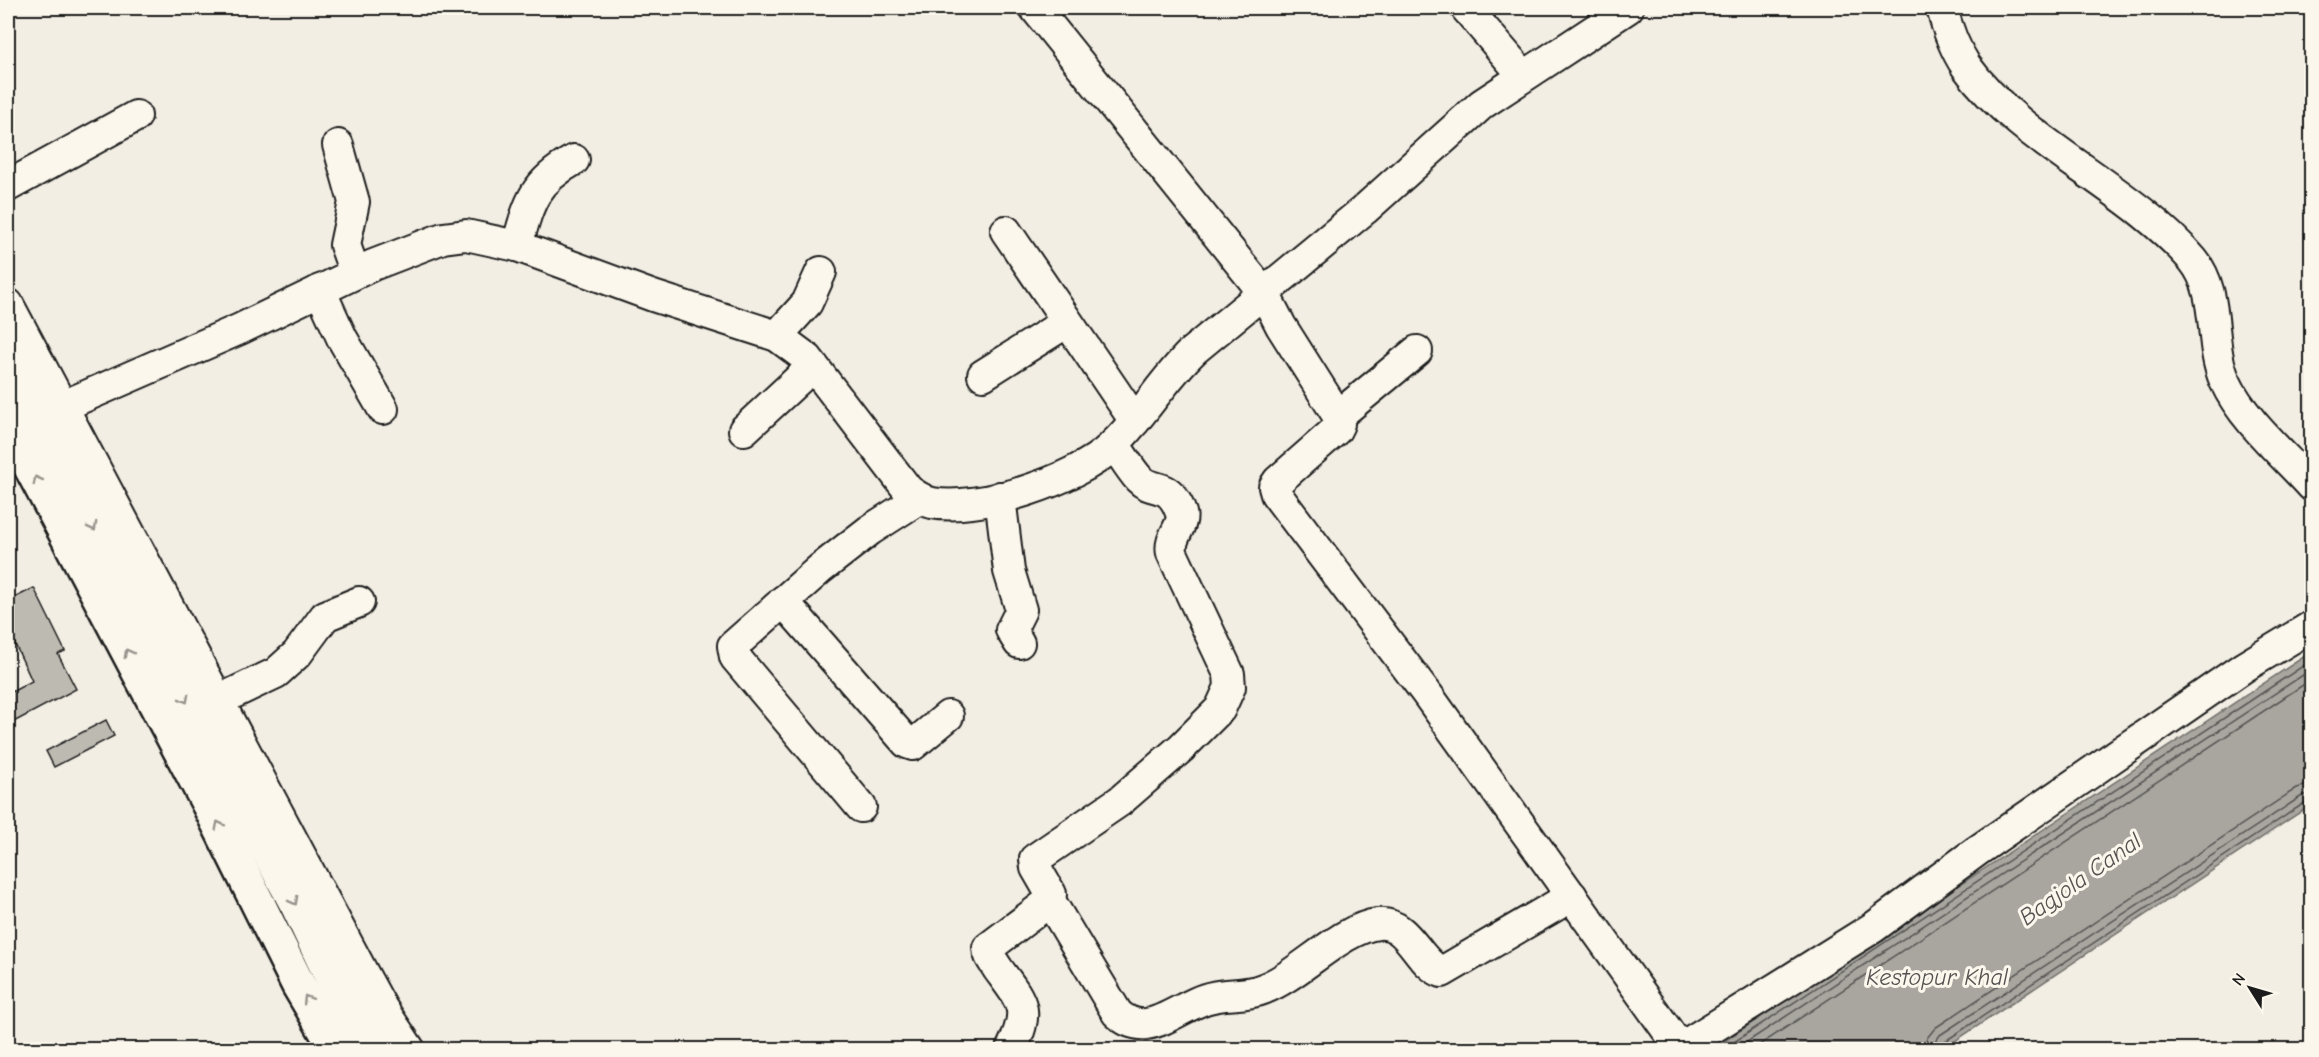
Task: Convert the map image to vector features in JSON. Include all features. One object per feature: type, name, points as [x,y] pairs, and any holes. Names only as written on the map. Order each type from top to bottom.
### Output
[{"type":"main road","points":[[14,362],[297,905],[339,993],[373,1050]]},
{"type":"main road","points":[[8,424],[209,805],[298,984],[337,1050]]},
{"type":"street","points":[[1035,8],[1264,292],[1281,326],[1338,416],[1339,424],[1336,430],[1278,481],[1274,487],[1276,494],[1427,694],[1678,1049],[1874,927],[1977,851],[2244,667],[2312,627]]},
{"type":"street","points":[[1466,8],[1523,75]]},
{"type":"street","points":[[63,406],[240,329],[356,273],[443,238],[466,235],[517,246],[653,296],[777,336],[790,343],[813,366],[908,490],[931,503],[971,503],[1000,497],[1040,486],[1089,463],[1114,444],[1179,364],[1364,210],[1450,130],[1523,75],[1628,8]]},
{"type":"street","points":[[1942,8],[1949,36],[1966,66],[1992,95],[2023,123],[2118,193],[2172,238],[2195,262],[2208,290],[2225,380],[2239,406],[2312,486]]},
{"type":"street","points":[[8,186],[136,116]]},
{"type":"street","points":[[338,145],[354,202],[345,245],[356,273]]},
{"type":"street","points":[[517,246],[527,209],[538,187],[546,178],[574,160]]},
{"type":"street","points":[[1006,231],[1135,421]]},
{"type":"street","points":[[777,336],[807,303],[821,272]]},
{"type":"street","points":[[320,290],[342,338],[383,409]]},
{"type":"street","points":[[8,304],[14,362],[63,406],[382,1008],[410,1050]]},
{"type":"street","points":[[983,375],[1067,322]]},
{"type":"street","points":[[1338,416],[1418,351]]},
{"type":"street","points":[[744,430],[813,366]]},
{"type":"street","points":[[1114,444],[1139,479],[1169,492],[1181,513],[1180,522],[1172,541],[1172,554],[1229,674],[1230,687],[1220,709],[1149,779],[1120,801],[1038,854],[1034,863],[1051,894],[1050,901],[1117,1013],[1133,1023],[1148,1024],[1204,999],[1225,993],[1250,993],[1264,989],[1352,934],[1378,924],[1388,924],[1396,928],[1433,968],[1442,972],[1572,896]]},
{"type":"street","points":[[1000,497],[1009,571],[1021,608],[1011,630],[1019,643]]},
{"type":"street","points":[[861,807],[733,651],[736,642],[783,601],[870,530],[920,498]]},
{"type":"street","points":[[783,601],[907,743],[913,745],[948,716]]},
{"type":"street","points":[[219,700],[276,673],[297,654],[325,616],[359,602]]},
{"type":"street","points":[[1011,1050],[1023,1026],[1021,1004],[990,957],[988,948],[1050,901]]},
{"type":"water","name":"Kestopur Khal","points":[[2311,652],[2311,805],[1943,1049],[1711,1050]]},
{"type":"building","points":[[34,588],[65,651],[58,654],[76,689],[8,725],[8,694],[32,681],[8,629],[8,601]]},
{"type":"building","points":[[106,720],[114,736],[54,767],[46,751]]},
{"type":"water label","name":"Bagjola Canal","points":[[2080,879]]}]
